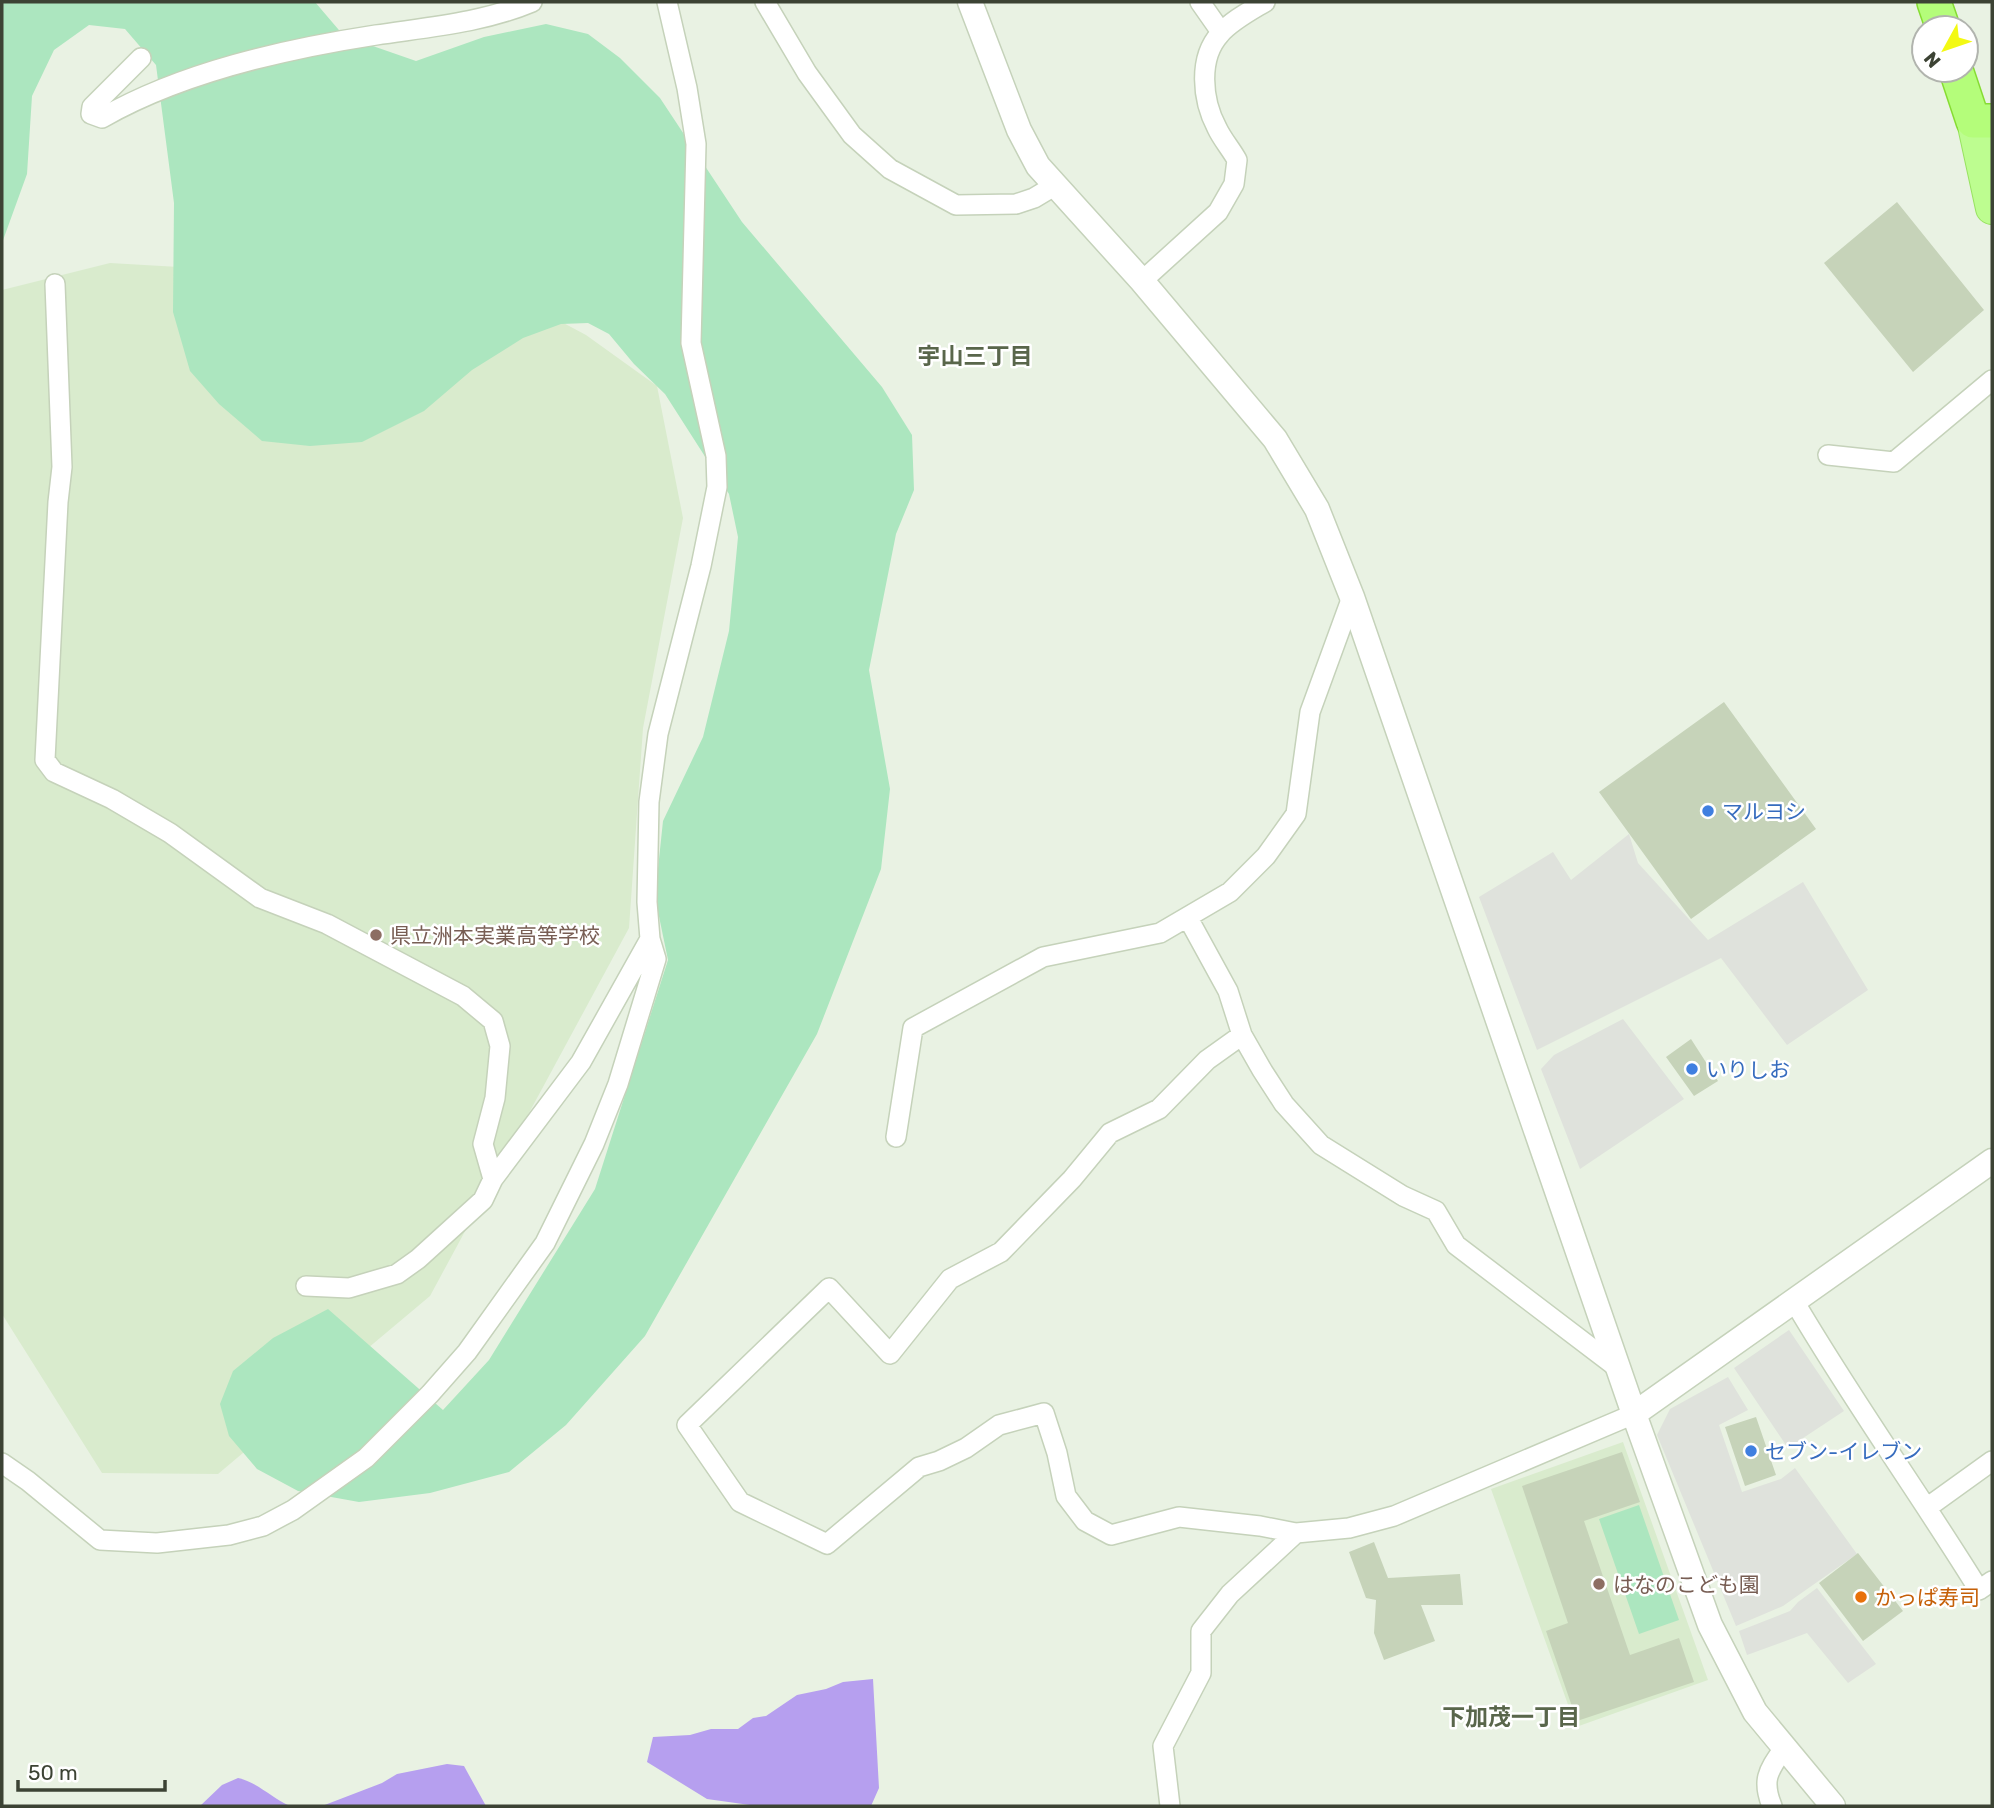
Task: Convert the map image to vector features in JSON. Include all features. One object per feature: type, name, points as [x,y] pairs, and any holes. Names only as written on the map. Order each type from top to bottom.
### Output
[{"type":"highway","points":[[1963,84],[1983,121]]},
{"type":"main road","points":[[1983,121],[1992,208]]},
{"type":"street","points":[[141,58],[92,107],[91,114],[102,118],[122,106],[199,76],[265,57],[373,35],[480,19],[532,2]]},
{"type":"street","points":[[2,1463],[28,1480],[100,1540],[157,1543],[229,1535],[262,1526],[293,1510],[366,1458],[430,1394],[467,1352],[545,1243],[594,1144],[618,1084],[656,959],[650,939],[647,902],[649,802],[658,734],[701,566],[716,487],[716,456],[691,343],[696,144],[687,88],[667,2]]},
{"type":"street","points":[[765,2],[807,73],[852,135],[890,169],[957,205],[1016,205],[1054,186]]},
{"type":"street","points":[[970,2],[1019,130],[1038,166],[1142,281],[1275,439],[1317,509],[1352,597],[1634,1414],[1710,1625],[1755,1712],[1833,1806]]},
{"type":"street","points":[[1200,2],[1221,32]]},
{"type":"street","points":[[1142,281],[1218,212],[1234,184],[1237,160],[1215,126],[1206,93],[1205,70],[1210,47],[1221,32],[1265,2]]},
{"type":"street","points":[[55,284],[62,467],[45,760],[54,772],[112,799],[170,832],[260,898],[340,930],[463,996],[493,1021],[500,1046],[495,1098],[483,1144],[493,1179]]},
{"type":"street","points":[[1828,455],[1894,462],[1992,380]]},
{"type":"street","points":[[896,1137],[913,1028],[1043,957],[1160,933],[1230,892],[1266,856],[1296,814],[1310,712],[1352,597]]},
{"type":"street","points":[[1188,918],[1228,991],[1242,1035],[1284,1104],[1321,1145],[1402,1196],[1436,1210],[1456,1245],[1619,1368]]},
{"type":"street","points":[[306,1286],[349,1289],[397,1274],[418,1259],[483,1200],[493,1179],[580,1062],[650,939]]},
{"type":"street","points":[[1242,1035],[1207,1060],[1159,1109],[1110,1133],[1072,1179],[1001,1252],[950,1279],[890,1354],[829,1289],[687,1425],[740,1502],[827,1544],[919,1467],[966,1448],[999,1425],[1044,1413],[1057,1453],[1066,1496],[1085,1521],[1111,1535],[1179,1517],[1296,1532],[1349,1528],[1394,1516],[1634,1414],[1992,1161]]},
{"type":"street","points":[[1794,1301],[1832,1366],[1928,1507],[1979,1590],[1992,1581]]},
{"type":"street","points":[[1928,1507],[1992,1461]]},
{"type":"street","points":[[1170,1806],[1163,1746],[1201,1673],[1200,1631],[1230,1594],[1296,1532]]},
{"type":"street","points":[[1772,1806],[1767,1796],[1766,1774],[1784,1748]]},
{"type":"shaded area","points":[[110,263],[492,285],[586,335],[657,386],[683,518],[643,728],[629,928],[430,1296],[218,1474],[102,1473],[2,1314],[2,290]]},
{"type":"shaded area","points":[[1629,834],[1638,863],[1708,940],[1803,882],[1868,990],[1787,1045],[1721,958],[1537,1050],[1479,897],[1553,852],[1571,880]]},
{"type":"shaded area","points":[[1623,1019],[1684,1099],[1580,1169],[1541,1069],[1554,1055]]},
{"type":"shaded area","points":[[1789,1330],[1844,1411],[1788,1448],[1734,1368]]},
{"type":"shaded area","points":[[1728,1377],[1748,1410],[1719,1425],[1742,1492],[1781,1479],[1795,1468],[1857,1554],[1783,1606],[1736,1626],[1657,1435],[1670,1409]]},
{"type":"shaded area","name":"はなのこども園","points":[[1623,1442],[1708,1680],[1576,1727],[1491,1489]]},
{"type":"shaded area","points":[[1817,1588],[1876,1664],[1848,1683],[1807,1633],[1747,1655],[1739,1631],[1790,1611]]},
{"type":"shaded area","points":[[873,1679],[879,1788],[871,1806],[757,1806],[707,1799],[647,1762],[653,1737],[690,1735],[711,1729],[738,1729],[753,1718],[766,1716],[797,1695],[826,1689],[843,1682]]},
{"type":"shaded area","points":[[447,1764],[464,1766],[486,1806],[322,1806],[382,1783],[397,1774]]},
{"type":"shaded area","points":[[238,1778],[252,1783],[290,1806],[200,1806],[222,1785]]},
{"type":"green space","points":[[2,2],[315,2],[344,36],[416,61],[484,37],[546,24],[588,34],[620,58],[660,98],[742,222],[882,387],[912,435],[914,490],[896,534],[869,670],[890,789],[881,869],[817,1034],[645,1336],[566,1425],[509,1472],[430,1493],[359,1502],[298,1491],[257,1469],[229,1436],[220,1404],[233,1371],[273,1338],[328,1309],[443,1410],[489,1360],[595,1189],[668,960],[655,897],[663,821],[703,737],[729,631],[738,537],[729,494],[665,394],[634,364],[609,334],[588,323],[561,324],[523,338],[472,370],[424,411],[362,442],[310,446],[262,441],[219,404],[190,371],[173,312],[174,203],[156,65],[125,29],[89,25],[54,50],[32,96],[27,174],[2,243]]},
{"type":"green space","points":[[1639,1505],[1679,1620],[1639,1634],[1599,1519]]},
{"type":"building","points":[[1897,202],[1984,310],[1913,372],[1824,263]]},
{"type":"building","name":"マルヨシ","points":[[1724,702],[1816,829],[1691,919],[1599,792]]},
{"type":"building","name":"いりしお","points":[[1691,1039],[1718,1081],[1694,1096],[1666,1057]]},
{"type":"building","name":"セブン-イレブン","points":[[1756,1417],[1776,1475],[1745,1486],[1725,1427]]},
{"type":"building","name":"はなのこども園","points":[[1622,1452],[1640,1502],[1584,1521],[1630,1655],[1679,1638],[1694,1682],[1577,1721],[1546,1631],[1568,1623],[1522,1486]]},
{"type":"building","points":[[1374,1542],[1388,1578],[1460,1574],[1463,1605],[1421,1605],[1435,1641],[1384,1660],[1374,1633],[1376,1600],[1366,1598],[1349,1552]]},
{"type":"building","name":"かっぱ寿司","points":[[1858,1553],[1903,1611],[1863,1641],[1819,1583]]},
{"type":"place","name":"マルヨシ","points":[[1708,811]]},
{"type":"place","name":"県立洲本実業高等学校","points":[[376,935]]},
{"type":"place","name":"いりしお","points":[[1692,1069]]},
{"type":"place","name":"セブン-イレブン","points":[[1751,1451]]},
{"type":"place","name":"はなのこども園","points":[[1599,1584]]},
{"type":"place","name":"かっぱ寿司","points":[[1861,1597]]},
{"type":"district","name":"宇山三丁目","points":[[975,356]]},
{"type":"district","name":"下加茂一丁目","points":[[1511,1717]]}]
